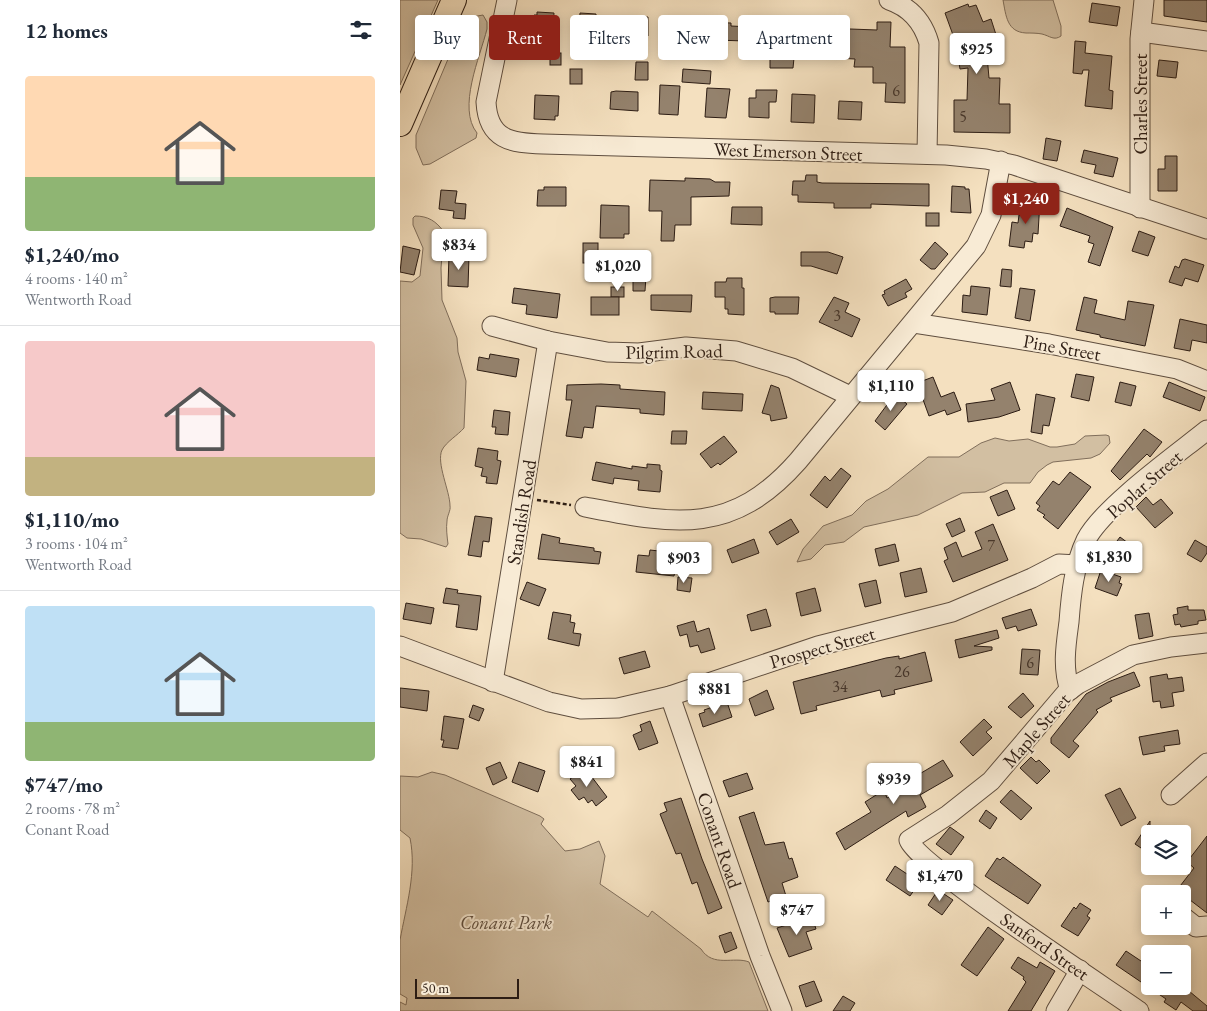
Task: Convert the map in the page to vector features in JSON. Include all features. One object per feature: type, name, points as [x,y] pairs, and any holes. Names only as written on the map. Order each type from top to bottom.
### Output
[{"type":"main road","points":[[400,124],[454,0]]},
{"type":"street","name":"West Emerson Street","points":[[507,0],[486,102],[493,127],[499,135],[510,140],[543,144],[927,154],[1001,161],[1207,229]]},
{"type":"street","points":[[889,0],[901,5],[917,18],[929,43],[927,154]]},
{"type":"street","name":"Charles Street","points":[[1140,208],[1141,32],[1144,0]]},
{"type":"street","points":[[1141,32],[1207,41]]},
{"type":"street","points":[[585,507],[670,521],[701,519],[735,509],[761,495],[788,472],[850,396],[914,323],[982,237],[994,203],[1001,161]]},
{"type":"street","name":"Pine Street","points":[[914,323],[1049,344],[1177,369],[1207,381]]},
{"type":"street","name":"Pilgrim Road","points":[[492,326],[548,341],[621,353],[686,347],[729,349],[755,355],[792,368],[850,396]]},
{"type":"street","name":"Standish Road","points":[[494,682],[548,341]]},
{"type":"street","name":"Poplar Street","points":[[1070,690],[1066,670],[1066,646],[1078,565],[1088,537],[1105,516],[1207,430]]},
{"type":"street","name":"Prospect Street","points":[[400,646],[537,698],[581,709],[627,707],[670,696],[810,649],[960,609],[1032,578],[1059,564],[1078,565]]},
{"type":"street","name":"Maple Street","points":[[910,840],[948,815],[991,781],[1070,690],[1133,655],[1207,643]]},
{"type":"street","name":"Conant Road","points":[[670,696],[760,956],[782,1011]]},
{"type":"street","points":[[1171,796],[1207,763]]},
{"type":"street","name":"Sanford Street","points":[[910,840],[916,851],[985,905],[1139,1011]]},
{"type":"street","points":[[1191,922],[1196,926],[1207,926]]},
{"type":"street","points":[[1056,1011],[1080,970]]},
{"type":"path","points":[[523,498],[585,507]]},
{"type":"green space","points":[[400,0],[438,0],[431,15],[415,15],[415,51],[400,85]]},
{"type":"green space","points":[[1003,0],[1053,0],[1061,26],[1061,36],[1054,38],[1042,34],[1015,30],[1008,22]]},
{"type":"green space","points":[[483,15],[487,22],[487,29],[479,55],[479,16]]},
{"type":"green space","points":[[448,60],[477,60],[472,82],[469,110],[471,123],[477,133],[476,138],[430,164],[423,165],[416,148],[416,135]]},
{"type":"green space","points":[[415,216],[431,220],[444,232],[441,268],[442,300],[457,338],[458,352],[466,381],[464,428],[446,444],[441,456],[450,508],[447,519],[448,544],[446,547],[421,539],[407,538],[400,533],[400,281],[412,282],[420,276],[423,248],[413,225],[413,218]]},
{"type":"green space","points":[[1085,436],[1109,436],[1110,443],[1100,454],[1091,458],[1053,462],[1038,472],[1030,483],[1004,483],[985,492],[962,493],[918,515],[864,527],[844,542],[825,545],[811,559],[797,562],[803,549],[823,526],[852,515],[866,501],[888,489],[928,457],[959,457],[981,443],[995,438],[1009,441],[1028,439],[1050,447],[1057,447],[1075,444]]},
{"type":"green space","name":"Conant Park","points":[[432,772],[445,775],[540,816],[544,819],[541,824],[565,851],[580,849],[599,841],[605,856],[600,884],[648,917],[652,911],[711,958],[749,962],[768,1011],[400,1011],[400,1002],[406,1005],[407,998],[400,994],[400,940],[410,889],[412,851],[410,838],[400,830],[400,776],[418,777]]},
{"type":"building","points":[[1164,0],[1207,0],[1207,22],[1164,16]]},
{"type":"building","points":[[1092,3],[1120,7],[1117,26],[1089,22]]},
{"type":"building","points":[[968,4],[969,7],[976,5],[983,22],[991,19],[998,41],[986,44],[989,78],[1000,78],[999,104],[1010,104],[1010,133],[954,132],[954,100],[967,100],[968,68],[960,69],[959,63],[957,64],[953,35],[945,13]]},
{"type":"building","points":[[537,12],[554,13],[554,15],[537,15]]},
{"type":"building","points":[[580,13],[596,14],[596,15],[580,15]]},
{"type":"building","points":[[877,22],[891,22],[890,47],[905,47],[905,103],[885,102],[886,83],[873,83],[873,67],[854,67],[855,59],[850,59],[850,29],[877,30]]},
{"type":"building","points":[[728,23],[731,23],[731,26],[738,26],[738,41],[728,40]]},
{"type":"building","points":[[1075,41],[1086,42],[1085,53],[1112,56],[1109,90],[1113,91],[1112,109],[1085,106],[1089,70],[1083,70],[1082,74],[1073,73]]},
{"type":"building","points":[[561,53],[561,65],[550,65],[550,60],[560,60]]},
{"type":"building","points":[[770,60],[794,60],[793,68],[770,68]]},
{"type":"building","points":[[1159,60],[1178,62],[1176,78],[1157,76]]},
{"type":"building","points":[[636,62],[648,62],[648,80],[635,80]]},
{"type":"building","points":[[570,69],[582,69],[582,84],[570,84]]},
{"type":"building","points":[[683,69],[711,71],[710,84],[682,82]]},
{"type":"building","points":[[660,85],[680,86],[678,115],[659,114]]},
{"type":"building","points":[[707,88],[730,89],[726,118],[705,117]]},
{"type":"building","points":[[756,90],[777,90],[776,102],[769,102],[769,118],[749,117],[749,98],[756,98]]},
{"type":"building","points":[[611,92],[638,92],[638,111],[610,109]]},
{"type":"building","points":[[792,94],[815,95],[814,123],[791,122]]},
{"type":"building","points":[[535,95],[559,96],[558,116],[555,116],[555,120],[534,119]]},
{"type":"building","points":[[839,101],[862,102],[861,120],[838,119]]},
{"type":"building","points":[[1046,138],[1061,141],[1057,161],[1043,159]]},
{"type":"building","points":[[1084,150],[1118,158],[1113,177],[1094,173],[1096,165],[1081,162]]},
{"type":"building","points":[[1165,156],[1177,156],[1177,191],[1158,191],[1158,169],[1165,169]]},
{"type":"building","points":[[806,175],[817,175],[817,182],[822,183],[929,184],[929,206],[871,204],[871,208],[834,208],[834,203],[798,202],[798,195],[792,195],[793,181],[805,181]]},
{"type":"building","points":[[685,178],[730,182],[729,196],[691,197],[691,225],[675,225],[674,241],[661,241],[662,211],[649,211],[650,180],[685,181]]},
{"type":"building","points":[[952,186],[969,189],[971,213],[951,212]]},
{"type":"building","points":[[544,187],[566,187],[566,206],[537,206],[538,190],[544,190]]},
{"type":"building","points":[[441,190],[457,191],[455,203],[466,204],[465,219],[453,218],[454,211],[439,209]]},
{"type":"building","points":[[1030,199],[1040,200],[1038,234],[1033,233],[1032,242],[1025,241],[1024,248],[1009,246],[1012,222],[1018,223],[1019,215],[1023,216],[1025,202],[1029,202]]},
{"type":"building","points":[[601,205],[629,206],[629,234],[624,234],[624,238],[600,238]]},
{"type":"building","points":[[732,207],[762,207],[762,225],[731,224]]},
{"type":"building","points":[[1067,208],[1113,227],[1100,266],[1088,262],[1094,244],[1088,242],[1090,236],[1060,226]]},
{"type":"building","points":[[926,213],[939,213],[939,226],[926,226]]},
{"type":"building","points":[[1139,231],[1155,237],[1148,256],[1132,251]]},
{"type":"building","points":[[935,242],[948,254],[935,269],[931,269],[920,260]]},
{"type":"building","points":[[583,243],[598,243],[598,263],[583,263]]},
{"type":"building","points":[[403,246],[420,250],[414,275],[400,272]]},
{"type":"building","points":[[801,252],[828,252],[843,257],[837,274],[811,266],[801,266]]},
{"type":"building","points":[[449,255],[469,256],[468,287],[448,286]]},
{"type":"building","points":[[1185,259],[1204,265],[1198,282],[1185,278],[1182,286],[1169,282],[1175,266],[1179,268],[1182,260]]},
{"type":"building","points":[[1002,269],[1012,270],[1011,287],[1000,286]]},
{"type":"building","points":[[633,276],[646,276],[645,291],[633,291]]},
{"type":"building","points":[[727,278],[742,278],[744,315],[728,314],[728,309],[725,309],[725,297],[715,297],[715,282],[726,282]]},
{"type":"building","points":[[906,279],[912,289],[905,293],[907,297],[888,306],[882,295],[885,294],[884,291]]},
{"type":"building","points":[[971,286],[990,288],[987,315],[962,312],[963,295],[970,296]]},
{"type":"building","points":[[611,287],[624,287],[624,297],[611,297]]},
{"type":"building","points":[[514,288],[560,294],[557,318],[526,314],[527,305],[512,303]]},
{"type":"building","points":[[1020,288],[1035,290],[1030,321],[1015,318]]},
{"type":"building","points":[[651,295],[692,295],[691,312],[651,310]]},
{"type":"building","points":[[591,297],[619,297],[619,315],[591,315]]},
{"type":"building","points":[[799,297],[798,314],[775,314],[775,312],[770,312],[770,298]]},
{"type":"building","points":[[834,297],[849,303],[845,312],[860,319],[852,337],[819,322]]},
{"type":"building","points":[[1084,297],[1097,300],[1094,313],[1125,320],[1128,301],[1154,305],[1145,346],[1076,330]]},
{"type":"building","points":[[1180,319],[1207,325],[1207,343],[1192,340],[1190,351],[1174,348]]},
{"type":"building","points":[[490,354],[519,359],[516,377],[477,370],[479,357],[489,359]]},
{"type":"building","points":[[1076,374],[1094,377],[1089,401],[1071,397]]},
{"type":"building","points":[[933,377],[941,397],[954,392],[961,410],[947,415],[945,410],[929,416],[917,383]]},
{"type":"building","points":[[1010,382],[1020,410],[999,417],[968,422],[966,404],[995,400],[991,389]]},
{"type":"building","points":[[1120,382],[1136,386],[1131,406],[1115,402]]},
{"type":"building","points":[[1169,382],[1205,397],[1200,411],[1163,397]]},
{"type":"building","points":[[567,385],[620,385],[620,389],[665,392],[664,415],[640,413],[640,409],[596,406],[593,428],[584,427],[582,438],[566,436],[572,400],[566,400]]},
{"type":"building","points":[[771,385],[779,388],[787,418],[771,421],[770,415],[762,413]]},
{"type":"building","points":[[703,392],[743,394],[742,411],[702,409]]},
{"type":"building","points":[[895,394],[907,404],[885,430],[875,421]]},
{"type":"building","points":[[1036,394],[1055,398],[1049,426],[1043,425],[1042,434],[1031,432]]},
{"type":"building","points":[[494,410],[510,412],[508,435],[495,434],[496,427],[492,427]]},
{"type":"building","points":[[1144,429],[1162,442],[1150,457],[1147,454],[1120,480],[1111,471]]},
{"type":"building","points":[[672,431],[687,431],[686,444],[671,444]]},
{"type":"building","points":[[724,436],[737,452],[720,465],[718,463],[711,468],[700,454]]},
{"type":"building","points":[[478,448],[498,451],[497,460],[501,461],[497,484],[486,483],[487,477],[481,476],[483,468],[475,466]]},
{"type":"building","points":[[596,462],[632,469],[632,466],[647,468],[647,464],[660,465],[660,470],[662,471],[660,492],[638,490],[639,481],[614,478],[613,484],[592,480]]},
{"type":"building","points":[[841,468],[851,476],[827,508],[810,495],[825,476],[830,481]]},
{"type":"building","points":[[1070,472],[1091,487],[1058,529],[1043,517],[1045,515],[1037,510],[1040,506],[1036,503],[1053,481],[1059,485]]},
{"type":"building","points":[[1007,490],[1015,509],[998,516],[990,497]]},
{"type":"building","points":[[1146,497],[1153,505],[1161,499],[1173,513],[1155,528],[1136,507]]},
{"type":"building","points":[[475,516],[492,518],[489,542],[483,541],[481,557],[468,555]]},
{"type":"building","points":[[960,518],[965,531],[952,537],[946,524]]},
{"type":"building","points":[[791,519],[799,532],[777,545],[769,532]]},
{"type":"building","points":[[993,524],[1008,560],[953,582],[944,561],[948,559],[944,548],[956,542],[962,557],[982,549],[975,532]]},
{"type":"building","points":[[542,534],[560,538],[559,543],[594,548],[594,551],[601,552],[599,564],[538,559]]},
{"type":"building","points":[[1120,537],[1136,549],[1126,561],[1111,549]]},
{"type":"building","points":[[754,539],[759,553],[732,563],[727,550]]},
{"type":"building","points":[[1195,540],[1207,547],[1207,553],[1201,562],[1187,554]]},
{"type":"building","points":[[895,544],[899,561],[879,566],[875,549]]},
{"type":"building","points":[[650,550],[668,552],[667,558],[671,559],[671,565],[676,566],[674,576],[636,572],[638,555],[649,556]]},
{"type":"building","points":[[921,568],[927,592],[905,597],[900,573]]},
{"type":"building","points":[[1101,570],[1121,577],[1119,583],[1122,584],[1117,596],[1095,588]]},
{"type":"building","points":[[678,577],[692,578],[690,592],[677,590]]},
{"type":"building","points":[[876,580],[881,603],[865,607],[859,584]]},
{"type":"building","points":[[527,582],[546,589],[539,606],[520,599]]},
{"type":"building","points":[[446,588],[458,590],[457,593],[481,596],[477,630],[456,627],[459,605],[443,603]]},
{"type":"building","points":[[815,588],[821,611],[801,616],[796,593]]},
{"type":"building","points":[[406,603],[434,608],[431,624],[403,619]]},
{"type":"building","points":[[1188,606],[1188,610],[1204,610],[1206,620],[1198,621],[1198,624],[1181,627],[1180,624],[1175,625],[1173,615],[1178,614],[1177,608]]},
{"type":"building","points":[[766,609],[771,626],[751,631],[747,615]]},
{"type":"building","points":[[1031,609],[1037,625],[1018,631],[1016,626],[1006,629],[1002,618]]},
{"type":"building","points":[[553,612],[571,615],[570,622],[575,623],[573,633],[581,634],[579,646],[548,639]]},
{"type":"building","points":[[1149,613],[1153,636],[1139,639],[1135,615]]},
{"type":"building","points":[[694,621],[697,632],[709,628],[715,649],[701,653],[698,645],[690,647],[687,634],[680,636],[677,626]]},
{"type":"building","points":[[997,630],[999,638],[974,646],[992,647],[992,650],[959,658],[955,640]]},
{"type":"building","points":[[1022,649],[1040,650],[1038,675],[1020,674]]},
{"type":"building","points":[[645,651],[650,667],[624,674],[619,658]]},
{"type":"building","points":[[925,652],[932,681],[894,690],[895,694],[882,697],[880,690],[816,706],[817,710],[801,714],[793,682],[886,658],[899,656],[899,659]]},
{"type":"building","points":[[1134,672],[1140,686],[1110,698],[1112,701],[1096,710],[1098,712],[1073,741],[1079,746],[1069,758],[1051,743],[1051,738],[1086,694],[1108,682]]},
{"type":"building","points":[[1167,674],[1168,679],[1182,677],[1184,691],[1172,693],[1174,706],[1161,708],[1160,701],[1153,702],[1150,677]]},
{"type":"building","points":[[400,688],[429,691],[427,711],[400,707]]},
{"type":"building","points":[[767,690],[774,709],[755,716],[749,699]]},
{"type":"building","points":[[1023,693],[1034,706],[1021,718],[1008,707]]},
{"type":"building","points":[[727,702],[732,717],[703,727],[699,714],[705,712],[704,710]]},
{"type":"building","points":[[473,705],[484,709],[479,721],[469,717]]},
{"type":"building","points":[[444,716],[464,719],[458,749],[442,747],[444,740],[441,740]]},
{"type":"building","points":[[984,719],[992,727],[986,732],[992,738],[973,756],[960,742]]},
{"type":"building","points":[[650,721],[658,743],[639,750],[633,735],[642,731],[640,725]]},
{"type":"building","points":[[1178,730],[1180,744],[1164,746],[1165,751],[1143,755],[1139,737]]},
{"type":"building","points":[[1031,757],[1036,762],[1039,760],[1050,771],[1037,784],[1020,768]]},
{"type":"building","points":[[943,760],[953,776],[920,795],[926,807],[908,817],[906,811],[845,850],[836,833],[871,812],[865,802],[884,790],[887,798],[908,787],[906,782]]},
{"type":"building","points":[[500,762],[507,778],[493,785],[486,768]]},
{"type":"building","points":[[519,762],[545,771],[538,792],[512,782]]},
{"type":"building","points":[[585,768],[607,797],[596,806],[592,800],[588,803],[584,797],[579,800],[571,790],[576,786],[570,779]]},
{"type":"building","points":[[747,773],[753,789],[729,797],[723,781]]},
{"type":"building","points":[[1120,788],[1136,818],[1121,826],[1105,795]]},
{"type":"building","points":[[1011,790],[1032,808],[1021,820],[1000,802]]},
{"type":"building","points":[[681,798],[702,859],[722,908],[708,914],[697,882],[692,884],[681,853],[676,854],[660,814],[667,811],[664,803]]},
{"type":"building","points":[[986,810],[997,818],[990,829],[979,821]]},
{"type":"building","points":[[754,812],[765,845],[784,842],[789,859],[792,858],[798,877],[782,883],[786,896],[768,902],[739,817]]},
{"type":"building","points":[[950,827],[964,837],[951,855],[936,844]]},
{"type":"building","points":[[1141,835],[1141,848],[1135,844]]},
{"type":"building","points":[[1207,836],[1207,913],[1191,901],[1191,885],[1181,885],[1189,875],[1191,875],[1194,868],[1191,865],[1191,857]]},
{"type":"building","points":[[1003,857],[1041,885],[1028,904],[985,876],[997,858],[1000,860]]},
{"type":"building","points":[[895,866],[910,876],[908,880],[917,886],[910,896],[886,880]]},
{"type":"building","points":[[938,890],[953,900],[942,915],[928,905]]},
{"type":"building","points":[[1080,903],[1091,910],[1087,916],[1090,918],[1078,936],[1061,926],[1074,907],[1076,909]]},
{"type":"building","points":[[812,917],[816,929],[806,932],[812,949],[789,957],[777,928]]},
{"type":"building","points":[[988,927],[1004,939],[977,976],[961,965]]},
{"type":"building","points":[[731,932],[737,948],[725,953],[719,936]]},
{"type":"building","points":[[1126,951],[1141,961],[1141,982],[1116,965]]},
{"type":"building","points":[[1018,957],[1037,968],[1040,962],[1055,971],[1031,1011],[1008,1011],[1026,982],[1023,979],[1024,977],[1011,968]]},
{"type":"building","points":[[814,981],[822,1001],[806,1007],[799,986]]},
{"type":"building","points":[[1191,993],[1207,1006],[1207,1011],[1193,1011],[1181,1002],[1176,1010],[1164,1002],[1166,999],[1160,995],[1191,995]]},
{"type":"building","points":[[843,996],[855,1003],[850,1011],[833,1011]]}]
